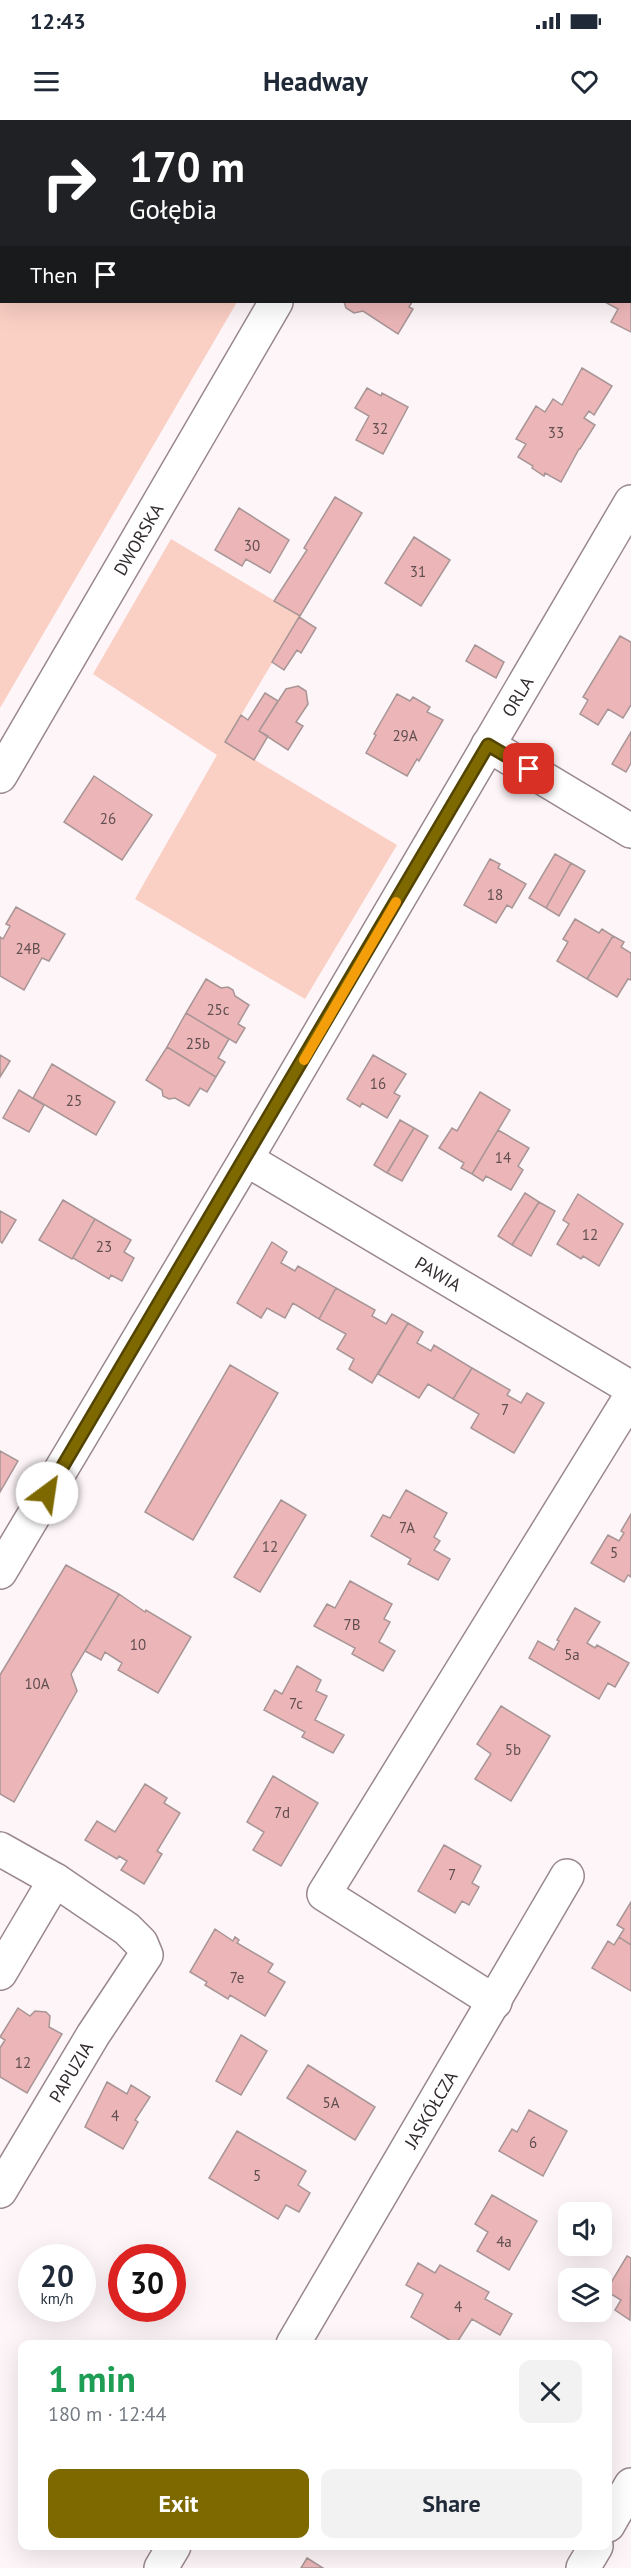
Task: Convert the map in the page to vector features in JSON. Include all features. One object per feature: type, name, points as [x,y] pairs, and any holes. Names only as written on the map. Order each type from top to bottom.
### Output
[{"type":"street","name":"DWORSKA","points":[[0,776],[275,303]]},
{"type":"street","name":"ORLA","points":[[0,1572],[246,1159],[631,502]]},
{"type":"street","points":[[488,745],[631,831]]},
{"type":"street","name":"PAWIA","points":[[246,1159],[631,1388]]},
{"type":"street","points":[[495,2002],[324,1894],[631,1396]]},
{"type":"street","points":[[0,1849],[55,1880],[0,1973]]},
{"type":"street","name":"JASKÓŁCZA","points":[[295,2340],[567,1876]]},
{"type":"street","name":"PAPUZIA","points":[[0,2191],[93,2035],[146,1955],[141,1942],[127,1929],[55,1880]]},
{"type":"street","points":[[612,2518],[631,2485]]},
{"type":"street","points":[[161,2568],[172,2550]]},
{"type":"street","points":[[582,2568],[593,2550]]},
{"type":"shaded area","points":[[0,303],[236,303],[0,708]]},
{"type":"shaded area","points":[[171,539],[300,616],[225,742],[397,845],[305,999],[135,899],[217,755],[93,674]]},
{"type":"building","points":[[344,303],[411,303],[409,307],[413,309],[398,334],[363,311],[354,313],[346,308]]},
{"type":"building","points":[[607,303],[631,303],[631,332],[611,322],[618,309]]},
{"type":"building","points":[[582,368],[612,386],[594,415],[589,411],[584,418],[595,425],[561,482],[545,473],[544,476],[518,457],[526,444],[516,439],[536,406],[545,412],[553,399],[562,405]]},
{"type":"building","points":[[367,388],[408,407],[383,454],[356,440],[369,416],[355,408]]},
{"type":"building","points":[[335,497],[362,513],[300,616],[274,601],[307,550],[304,548]]},
{"type":"building","points":[[239,508],[289,540],[270,573],[246,559],[242,566],[215,550]]},
{"type":"building","points":[[414,537],[450,560],[421,606],[385,583]]},
{"type":"building","points":[[299,617],[316,628],[301,653],[297,650],[284,670],[272,662]]},
{"type":"building","points":[[620,636],[631,642],[631,705],[623,718],[608,709],[598,725],[580,714],[588,700],[583,697]]},
{"type":"building","points":[[475,645],[504,662],[496,678],[466,661]]},
{"type":"building","points":[[298,686],[306,691],[308,704],[296,722],[303,726],[288,750],[259,731],[286,689]]},
{"type":"building","points":[[265,693],[278,701],[259,731],[268,736],[254,760],[225,742],[241,715],[248,720]]},
{"type":"building","points":[[397,694],[410,701],[413,697],[430,707],[427,712],[443,720],[419,761],[417,759],[407,776],[366,753]]},
{"type":"building","points":[[631,732],[631,763],[626,772],[612,764]]},
{"type":"building","points":[[94,776],[152,815],[122,860],[64,822]]},
{"type":"building","points":[[555,854],[571,863],[546,908],[529,898]]},
{"type":"building","points":[[490,859],[500,864],[498,868],[526,884],[512,908],[507,905],[496,923],[464,905]]},
{"type":"building","points":[[571,863],[585,871],[559,916],[546,908]]},
{"type":"building","points":[[16,907],[65,934],[49,961],[42,958],[24,990],[0,976],[0,937],[3,939],[10,926],[6,924]]},
{"type":"building","points":[[575,919],[599,933],[602,929],[613,936],[587,979],[557,961],[568,942],[563,939]]},
{"type":"building","points":[[613,936],[624,942],[621,947],[631,953],[631,980],[628,979],[617,997],[587,979]]},
{"type":"building","points":[[206,979],[221,988],[228,987],[233,990],[235,996],[249,1005],[238,1024],[245,1028],[236,1043],[186,1013]]},
{"type":"building","points":[[186,1013],[229,1039],[218,1058],[225,1062],[216,1077],[167,1047]]},
{"type":"building","points":[[167,1047],[216,1077],[207,1092],[200,1088],[189,1106],[175,1098],[169,1099],[163,1096],[162,1090],[146,1080]]},
{"type":"building","points":[[0,1055],[10,1061],[0,1077]]},
{"type":"building","points":[[373,1055],[406,1074],[394,1093],[400,1096],[387,1118],[362,1103],[360,1107],[347,1099]]},
{"type":"building","points":[[52,1064],[115,1102],[96,1135],[33,1098]]},
{"type":"building","points":[[19,1090],[44,1105],[29,1132],[3,1118]]},
{"type":"building","points":[[480,1092],[510,1110],[472,1174],[461,1168],[464,1163],[439,1148],[452,1128],[457,1131]]},
{"type":"building","points":[[400,1120],[414,1128],[387,1173],[374,1165]]},
{"type":"building","points":[[414,1128],[428,1136],[402,1181],[387,1173]]},
{"type":"building","points":[[498,1130],[529,1148],[518,1166],[523,1170],[511,1190],[486,1176],[483,1181],[472,1174]]},
{"type":"building","points":[[525,1193],[539,1202],[512,1245],[498,1236]]},
{"type":"building","points":[[578,1194],[623,1224],[599,1266],[583,1256],[581,1259],[557,1244],[569,1224],[563,1220]]},
{"type":"building","points":[[63,1200],[95,1219],[72,1259],[39,1240]]},
{"type":"building","points":[[539,1202],[555,1211],[531,1256],[512,1245]]},
{"type":"building","points":[[0,1211],[16,1220],[2,1243],[0,1241]]},
{"type":"building","points":[[95,1219],[131,1240],[124,1252],[134,1258],[122,1281],[111,1275],[109,1279],[73,1258]]},
{"type":"building","points":[[272,1242],[287,1252],[281,1263],[295,1271],[298,1266],[336,1288],[319,1319],[293,1303],[285,1318],[267,1308],[261,1318],[237,1303]]},
{"type":"building","points":[[336,1288],[375,1310],[372,1316],[386,1324],[392,1314],[408,1323],[372,1383],[349,1369],[354,1359],[337,1349],[346,1334],[319,1319]]},
{"type":"building","points":[[408,1323],[423,1332],[417,1343],[431,1351],[434,1345],[472,1368],[453,1399],[428,1384],[419,1398],[378,1374]]},
{"type":"building","points":[[230,1365],[278,1393],[193,1540],[145,1512]]},
{"type":"building","points":[[472,1368],[510,1390],[507,1395],[521,1403],[527,1393],[544,1403],[514,1453],[471,1428],[479,1414],[453,1399]]},
{"type":"building","points":[[0,1451],[18,1461],[0,1492]]},
{"type":"building","points":[[406,1490],[447,1513],[434,1537],[440,1541],[434,1550],[450,1559],[438,1580],[408,1564],[411,1559],[371,1536],[383,1515],[390,1518]]},
{"type":"building","points":[[281,1500],[306,1515],[260,1592],[234,1577]]},
{"type":"building","points":[[631,1514],[631,1577],[628,1575],[624,1582],[591,1563],[608,1535],[619,1541],[624,1533],[621,1531]]},
{"type":"building","points":[[66,1565],[119,1594],[71,1674],[77,1691],[14,1802],[0,1794],[0,1675]]},
{"type":"building","points":[[350,1581],[392,1604],[384,1619],[390,1622],[379,1642],[395,1651],[383,1671],[352,1654],[355,1648],[314,1626],[327,1604],[335,1608]]},
{"type":"building","points":[[119,1594],[145,1612],[146,1610],[191,1637],[158,1693],[118,1670],[122,1663],[105,1652],[101,1660],[85,1651]]},
{"type":"building","points":[[575,1608],[600,1622],[587,1643],[595,1648],[597,1645],[629,1663],[615,1687],[608,1683],[599,1699],[529,1658],[538,1641],[554,1650]]},
{"type":"building","points":[[297,1666],[321,1680],[316,1691],[327,1696],[315,1720],[344,1735],[333,1753],[302,1737],[305,1732],[264,1710],[275,1690],[282,1694]]},
{"type":"building","points":[[501,1706],[550,1736],[511,1801],[475,1779],[491,1754],[477,1744]]},
{"type":"building","points":[[273,1776],[318,1803],[281,1866],[253,1850],[264,1832],[247,1822]]},
{"type":"building","points":[[145,1784],[167,1798],[164,1803],[180,1813],[157,1851],[162,1854],[144,1884],[121,1870],[127,1861],[119,1856],[117,1859],[85,1840],[97,1821],[115,1832]]},
{"type":"building","points":[[444,1845],[481,1866],[472,1883],[479,1887],[469,1905],[462,1901],[455,1913],[418,1891]]},
{"type":"building","points":[[631,1902],[631,1945],[619,1937],[624,1929],[617,1925]]},
{"type":"building","points":[[215,1929],[233,1941],[235,1937],[239,1940],[237,1943],[273,1964],[268,1972],[285,1982],[265,2016],[230,1995],[228,1999],[205,1985],[207,1982],[190,1972]]},
{"type":"building","points":[[619,1937],[631,1945],[631,1991],[592,1968],[608,1941],[614,1945]]},
{"type":"building","points":[[18,2008],[30,2016],[35,2011],[46,2012],[50,2016],[49,2027],[62,2034],[27,2093],[0,2077],[0,2048],[5,2040],[0,2037]]},
{"type":"building","points":[[241,2035],[267,2051],[241,2095],[216,2081]]},
{"type":"building","points":[[308,2065],[375,2107],[355,2140],[287,2098]]},
{"type":"building","points":[[107,2082],[127,2094],[131,2085],[150,2097],[135,2120],[138,2122],[123,2149],[85,2127]]},
{"type":"building","points":[[529,2110],[567,2131],[543,2176],[499,2151],[512,2129],[517,2132]]},
{"type":"building","points":[[237,2131],[306,2171],[298,2185],[310,2193],[299,2212],[286,2205],[278,2219],[209,2178]]},
{"type":"building","points":[[492,2195],[537,2221],[509,2270],[477,2251],[488,2232],[475,2224]]},
{"type":"building","points":[[627,2256],[631,2258],[630,2320],[615,2310],[621,2300],[612,2295],[612,2281]]},
{"type":"building","points":[[418,2263],[435,2273],[440,2265],[489,2292],[485,2299],[512,2314],[500,2335],[472,2319],[459,2340],[449,2340],[411,2317],[423,2294],[406,2285]]},
{"type":"building","points":[[307,2558],[323,2568],[301,2568]]},
{"type":"slow traffic","points":[[304,1060],[396,902]]},
{"type":"route","points":[[47,1493],[488,745],[529,769]]}]
